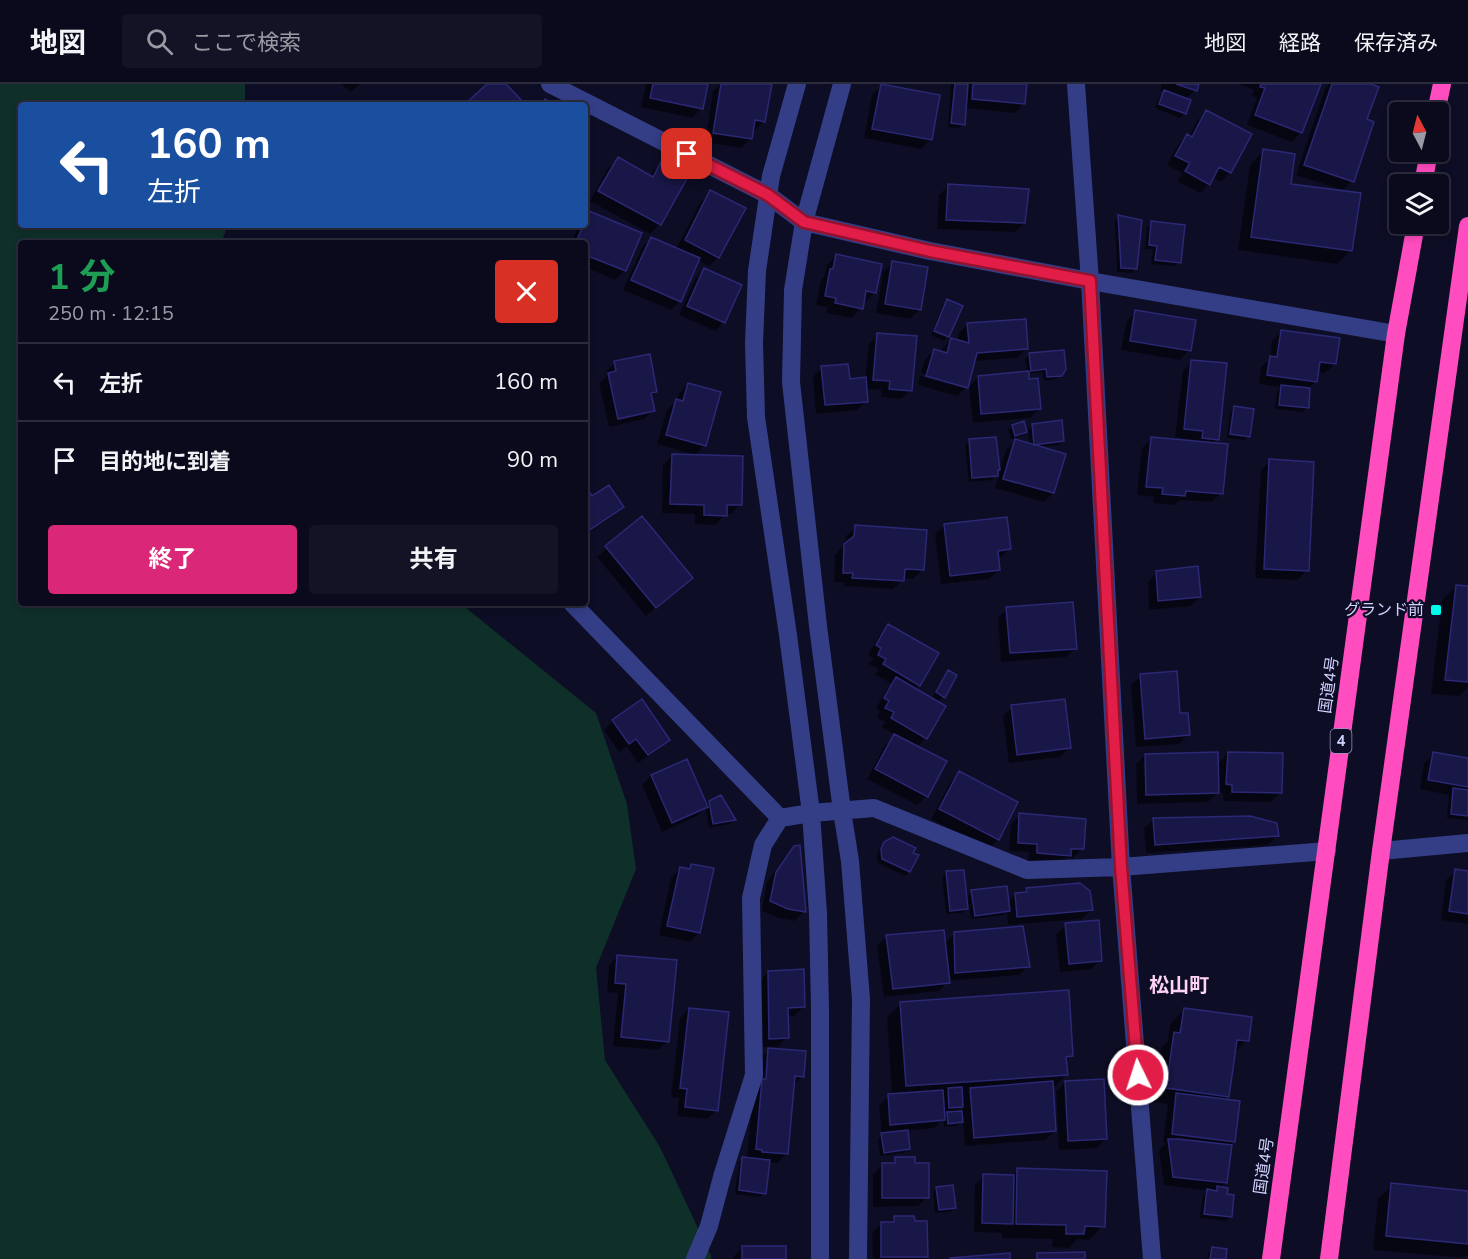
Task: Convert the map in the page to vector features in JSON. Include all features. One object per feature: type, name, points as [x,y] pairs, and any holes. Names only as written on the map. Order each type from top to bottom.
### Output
[{"type":"highway","points":[[1438,102],[1442,84]]},
{"type":"highway","points":[[1329,1259],[1381,851],[1468,226]]},
{"type":"highway","name":"国道4号","points":[[1271,1259],[1396,334],[1414,234]]},
{"type":"street","points":[[550,84],[585,102]]},
{"type":"street","points":[[796,84],[771,176],[757,271],[754,343],[756,417],[788,634],[811,813],[819,925],[820,1259]]},
{"type":"street","points":[[842,84],[804,222],[793,290],[791,382],[820,637],[850,861],[861,999],[858,1259]]},
{"type":"street","points":[[1076,84],[1090,281],[1121,867],[1152,1259]]},
{"type":"street","points":[[588,103],[768,195],[804,222],[930,251],[1396,334]]},
{"type":"street","points":[[575,606],[780,818]]},
{"type":"street","points":[[694,1259],[709,1226],[754,1075],[751,898],[763,845],[780,818],[874,808],[1027,870],[1121,867],[1327,851]]},
{"type":"street","points":[[1381,851],[1468,843]]},
{"type":"green space","points":[[0,84],[245,84],[245,102],[18,102],[18,228],[227,228],[222,240],[18,240],[18,606],[464,606],[596,713],[627,804],[636,869],[596,968],[605,1060],[660,1147],[711,1259],[0,1259]]},
{"type":"building","points":[[487,84],[506,84],[523,102],[467,102]]},
{"type":"building","points":[[653,84],[708,84],[703,109],[650,98]]},
{"type":"building","points":[[721,84],[772,84],[765,122],[755,120],[752,139],[713,133]]},
{"type":"building","points":[[881,84],[940,95],[932,140],[872,129]]},
{"type":"building","points":[[955,84],[968,84],[965,125],[951,123]]},
{"type":"building","points":[[973,84],[1027,84],[1025,104],[972,99]]},
{"type":"building","points":[[1176,84],[1199,84],[1197,91]]},
{"type":"building","points":[[1261,84],[1321,84],[1302,133],[1255,115],[1265,88],[1260,87]]},
{"type":"building","points":[[1332,84],[1371,84],[1379,87],[1367,119],[1374,122],[1354,182],[1304,165]]},
{"type":"building","points":[[1164,90],[1191,100],[1186,114],[1159,104]]},
{"type":"building","points":[[1206,110],[1252,134],[1231,173],[1219,167],[1210,185],[1185,171],[1190,163],[1175,156],[1187,134],[1192,137]]},
{"type":"building","points":[[1263,149],[1295,154],[1291,184],[1361,193],[1352,251],[1251,237]]},
{"type":"building","points":[[618,157],[653,177],[662,160],[689,175],[661,225],[598,191]]},
{"type":"building","points":[[948,184],[1029,189],[1025,223],[946,220]]},
{"type":"building","points":[[710,190],[746,208],[719,258],[685,240]]},
{"type":"building","points":[[589,211],[642,233],[626,271],[588,256],[588,240],[577,240],[582,228],[588,228]]},
{"type":"building","points":[[1118,215],[1142,220],[1137,269],[1121,268]]},
{"type":"building","points":[[1151,221],[1185,225],[1181,263],[1155,260],[1157,246],[1149,245]]},
{"type":"building","points":[[651,237],[700,258],[681,302],[631,280]]},
{"type":"building","points":[[836,254],[882,264],[876,293],[866,291],[863,309],[835,303],[836,298],[825,296],[830,269],[833,269]]},
{"type":"building","points":[[892,261],[928,267],[921,310],[885,304]]},
{"type":"building","points":[[704,268],[742,285],[725,323],[687,306]]},
{"type":"building","points":[[947,299],[963,306],[949,337],[934,331]]},
{"type":"building","points":[[1135,310],[1196,320],[1191,351],[1130,341]]},
{"type":"building","points":[[1026,319],[1028,349],[977,353],[968,388],[926,376],[934,349],[947,353],[951,338],[969,343],[967,323]]},
{"type":"building","points":[[1281,330],[1340,338],[1336,364],[1320,362],[1317,382],[1267,375],[1270,356],[1277,357]]},
{"type":"building","points":[[877,333],[917,336],[912,391],[889,389],[890,381],[873,380]]},
{"type":"building","points":[[1064,350],[1066,369],[1062,376],[1047,377],[1046,369],[1031,371],[1029,353]]},
{"type":"building","points":[[650,354],[657,392],[651,393],[655,411],[618,419],[608,373],[616,371],[614,361]]},
{"type":"building","points":[[1191,360],[1227,363],[1219,440],[1202,438],[1203,431],[1184,429]]},
{"type":"building","points":[[848,364],[850,379],[866,377],[868,402],[825,405],[821,366]]},
{"type":"building","points":[[1029,371],[1029,379],[1038,378],[1041,409],[981,414],[978,376]]},
{"type":"building","points":[[688,383],[721,392],[706,446],[666,435],[676,399],[683,401]]},
{"type":"building","points":[[1281,385],[1310,388],[1309,408],[1279,405]]},
{"type":"building","points":[[1234,406],[1254,409],[1250,437],[1230,434]]},
{"type":"building","points":[[1062,420],[1064,441],[1034,445],[1032,424]]},
{"type":"building","points":[[1024,421],[1027,432],[1015,436],[1012,425]]},
{"type":"building","points":[[996,437],[1000,470],[998,470],[998,476],[972,478],[969,439]]},
{"type":"building","points":[[1151,437],[1228,444],[1223,494],[1186,491],[1185,496],[1162,494],[1163,488],[1146,487]]},
{"type":"building","points":[[1015,439],[1066,454],[1054,493],[1003,479]]},
{"type":"building","points":[[672,454],[743,456],[742,505],[727,505],[727,516],[704,515],[704,505],[670,504]]},
{"type":"building","points":[[1269,459],[1314,462],[1309,571],[1264,569]]},
{"type":"building","points":[[609,485],[624,507],[588,531],[588,490],[592,496]]},
{"type":"building","points":[[642,516],[693,578],[656,608],[605,546]]},
{"type":"building","points":[[1007,517],[1011,549],[998,551],[1000,570],[950,576],[944,524]]},
{"type":"building","points":[[855,525],[927,530],[924,570],[905,569],[904,581],[852,578],[853,573],[843,573],[844,544],[854,536]]},
{"type":"building","points":[[1198,566],[1201,597],[1158,601],[1156,571]]},
{"type":"building","points":[[1456,585],[1468,586],[1468,682],[1445,680]]},
{"type":"building","points":[[1073,602],[1077,649],[1010,653],[1006,607]]},
{"type":"building","points":[[888,624],[939,653],[920,686],[883,664],[886,659],[878,655],[881,648],[876,645]]},
{"type":"building","points":[[948,670],[957,675],[945,698],[936,692]]},
{"type":"building","points":[[1177,671],[1180,713],[1188,713],[1190,735],[1145,739],[1140,674]]},
{"type":"building","points":[[896,677],[946,706],[927,739],[891,718],[894,712],[885,708],[889,701],[884,698]]},
{"type":"building","points":[[642,699],[670,740],[648,755],[636,739],[629,744],[612,720]]},
{"type":"building","points":[[1065,699],[1071,748],[1017,755],[1011,705]]},
{"type":"building","points":[[894,734],[947,761],[928,797],[875,769]]},
{"type":"building","points":[[1218,752],[1219,793],[1146,795],[1145,754]]},
{"type":"building","points":[[1228,752],[1283,753],[1282,793],[1232,792],[1232,785],[1226,784]]},
{"type":"building","points":[[1433,752],[1468,758],[1468,787],[1428,780]]},
{"type":"building","points":[[687,759],[708,807],[672,823],[651,775]]},
{"type":"building","points":[[959,771],[1018,802],[999,840],[939,809]]},
{"type":"building","points":[[1453,788],[1468,790],[1468,816],[1451,814]]},
{"type":"building","points":[[721,795],[736,820],[713,824],[709,801]]},
{"type":"building","points":[[1019,813],[1086,819],[1084,849],[1071,849],[1071,856],[1037,853],[1037,844],[1018,843]]},
{"type":"building","points":[[1250,816],[1277,823],[1279,836],[1155,845],[1153,818]]},
{"type":"building","points":[[893,837],[916,848],[913,853],[919,855],[910,872],[882,859],[881,849],[884,842]]},
{"type":"building","points":[[800,845],[806,912],[788,909],[770,901],[776,872],[794,846]]},
{"type":"building","points":[[691,864],[714,868],[700,933],[667,926],[680,867],[690,869]]},
{"type":"building","points":[[1455,869],[1468,871],[1468,914],[1449,911]]},
{"type":"building","points":[[964,870],[968,909],[950,911],[946,871]]},
{"type":"building","points":[[1080,883],[1090,891],[1093,910],[1017,917],[1015,893],[1027,892],[1026,888]]},
{"type":"building","points":[[1007,886],[1010,911],[975,916],[971,890]]},
{"type":"building","points":[[1099,920],[1102,961],[1069,964],[1065,923]]},
{"type":"building","points":[[1023,926],[1030,967],[955,973],[954,932]]},
{"type":"building","points":[[944,930],[950,983],[893,989],[886,935]]},
{"type":"building","points":[[617,955],[677,960],[669,1042],[621,1037],[626,984],[615,983]]},
{"type":"building","points":[[804,969],[805,1007],[788,1008],[789,1038],[769,1039],[768,971]]},
{"type":"building","points":[[1069,990],[1073,1056],[1066,1057],[1068,1075],[906,1086],[900,1002]]},
{"type":"building","points":[[689,1008],[729,1012],[718,1111],[685,1107],[687,1089],[680,1088]]},
{"type":"building","points":[[1184,1008],[1252,1017],[1249,1041],[1237,1040],[1229,1097],[1166,1088],[1174,1032],[1180,1033]]},
{"type":"building","points":[[768,1048],[806,1051],[804,1077],[795,1076],[788,1154],[762,1152],[756,1149],[762,1079],[766,1079]]},
{"type":"building","points":[[1104,1079],[1107,1139],[1068,1141],[1065,1081]]},
{"type":"building","points":[[1053,1081],[1056,1131],[974,1138],[970,1088]]},
{"type":"building","points":[[962,1087],[963,1107],[949,1108],[948,1088]]},
{"type":"building","points":[[943,1090],[945,1120],[890,1125],[888,1094]]},
{"type":"building","points":[[1176,1093],[1240,1101],[1235,1142],[1172,1134]]},
{"type":"building","points":[[962,1111],[963,1122],[948,1124],[947,1112]]},
{"type":"building","points":[[908,1130],[910,1149],[884,1153],[881,1133]]},
{"type":"building","points":[[1168,1139],[1232,1145],[1227,1183],[1173,1177]]},
{"type":"building","points":[[742,1157],[770,1160],[766,1194],[739,1190]]},
{"type":"building","points":[[895,1157],[915,1157],[915,1163],[929,1163],[929,1198],[882,1198],[882,1163],[895,1163]]},
{"type":"building","points":[[1017,1168],[1107,1171],[1105,1227],[1085,1226],[1084,1234],[1066,1234],[1066,1225],[1016,1224]]},
{"type":"building","points":[[983,1174],[1014,1175],[1013,1224],[982,1223]]},
{"type":"building","points":[[1391,1183],[1468,1191],[1468,1244],[1386,1236]]},
{"type":"building","points":[[953,1185],[956,1208],[939,1210],[936,1187]]},
{"type":"building","points":[[1217,1186],[1228,1188],[1227,1194],[1234,1195],[1232,1217],[1204,1214],[1207,1189],[1217,1191]]},
{"type":"building","points":[[894,1216],[914,1216],[915,1221],[927,1221],[928,1257],[881,1257],[881,1222],[894,1222]]},
{"type":"building","points":[[742,1246],[786,1246],[786,1259],[742,1259]]},
{"type":"building","points":[[1212,1247],[1227,1249],[1226,1259],[1210,1259]]},
{"type":"building","points":[[1085,1252],[1085,1259],[1037,1259],[1037,1253]]},
{"type":"building","points":[[1010,1253],[1010,1259],[950,1259],[950,1258]]},
{"type":"place","name":"グランド前","points":[[1436,610]]},
{"type":"district","name":"松山町","points":[[1179,985]]},
{"type":"route","points":[[687,154],[768,195],[804,222],[930,251],[1090,281],[1121,867],[1138,1075]]}]
